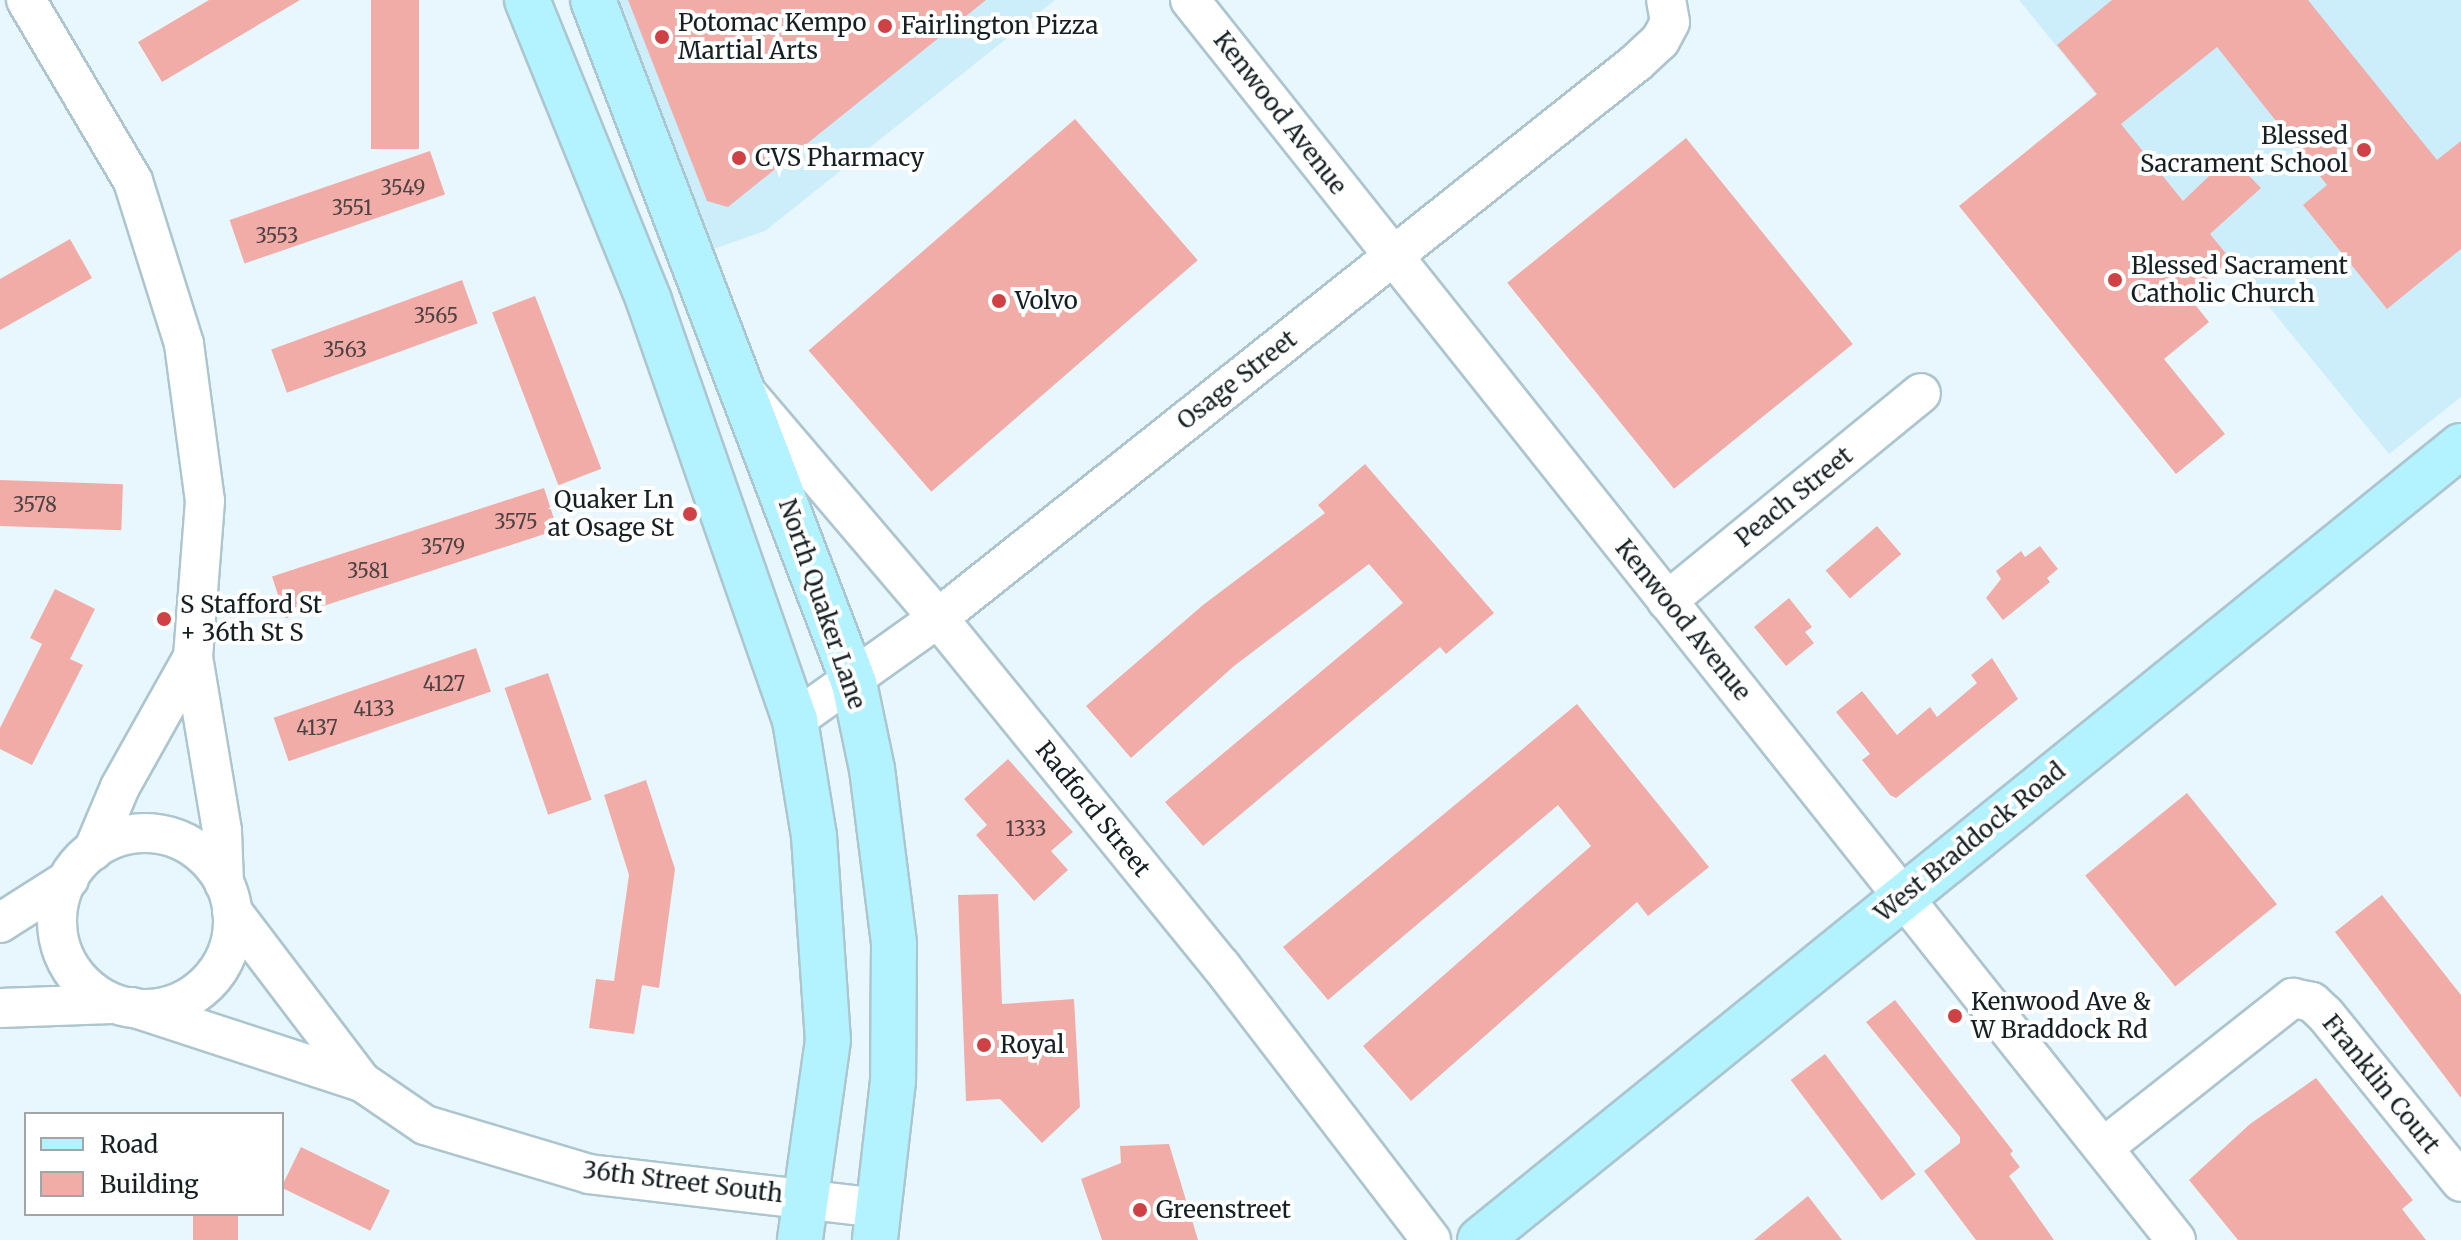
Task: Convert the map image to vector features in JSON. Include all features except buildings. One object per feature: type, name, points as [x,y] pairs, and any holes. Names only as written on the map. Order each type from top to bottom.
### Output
[{"type":"main road","points":[[527,0],[649,301],[795,720],[814,836],[828,1040],[800,1240]]},
{"type":"main road","name":"North Quaker Lane","points":[[593,0],[854,683],[872,769],[894,944],[893,1081],[878,1224]]},
{"type":"main road","name":"West Braddock Road","points":[[1480,1240],[2461,446]]},
{"type":"street","points":[[26,0],[133,181],[184,344],[205,501],[193,657],[222,831],[234,937],[214,979],[175,1006],[122,1006],[87,990],[60,952],[57,905],[193,657]]},
{"type":"street","name":"Kenwood Avenue","points":[[1190,0],[1667,601],[1905,894],[2176,1240]]},
{"type":"street","name":"Osage Street","points":[[795,720],[854,683],[938,618],[1636,63],[1667,14]]},
{"type":"street","name":"Radford Street","points":[[743,389],[938,618],[1221,966],[1431,1240]]},
{"type":"street","name":"Peach Street","points":[[1667,601],[1921,393]]},
{"type":"street","points":[[0,923],[81,865],[115,836],[162,832],[204,852],[228,897],[362,1082]]},
{"type":"street","name":"Franklin Court","points":[[2104,1147],[2293,998],[2312,1002],[2325,1014],[2461,1182]]},
{"type":"street","name":"36th Street South","points":[[0,1008],[122,1006],[362,1082],[425,1125],[589,1174],[807,1197],[878,1224]]},
{"type":"shaded area","points":[[608,0],[1055,0],[765,231],[708,251]]},
{"type":"shaded area","points":[[2019,0],[2461,0],[2461,397],[2389,454]]},
{"type":"place","name":"Fairlington Pizza","points":[[885,26]]},
{"type":"place","name":"Potomac Kempo Martial Arts","points":[[662,37]]},
{"type":"place","name":"Blessed Sacrament School","points":[[2364,150]]},
{"type":"place","name":"CVS Pharmacy","points":[[739,158]]},
{"type":"place","name":"Blessed Sacrament Catholic Church","points":[[2115,280]]},
{"type":"place","name":"Volvo","points":[[999,301]]},
{"type":"place","name":"Quaker Ln at Osage St","points":[[690,514]]},
{"type":"place","name":"S Stafford St + 36th St S","points":[[164,619]]},
{"type":"place","name":"Kenwood Ave & W Braddock Rd","points":[[1955,1016]]},
{"type":"place","name":"Royal","points":[[984,1045]]},
{"type":"place","name":"Greenstreet","points":[[1140,1210]]}]
